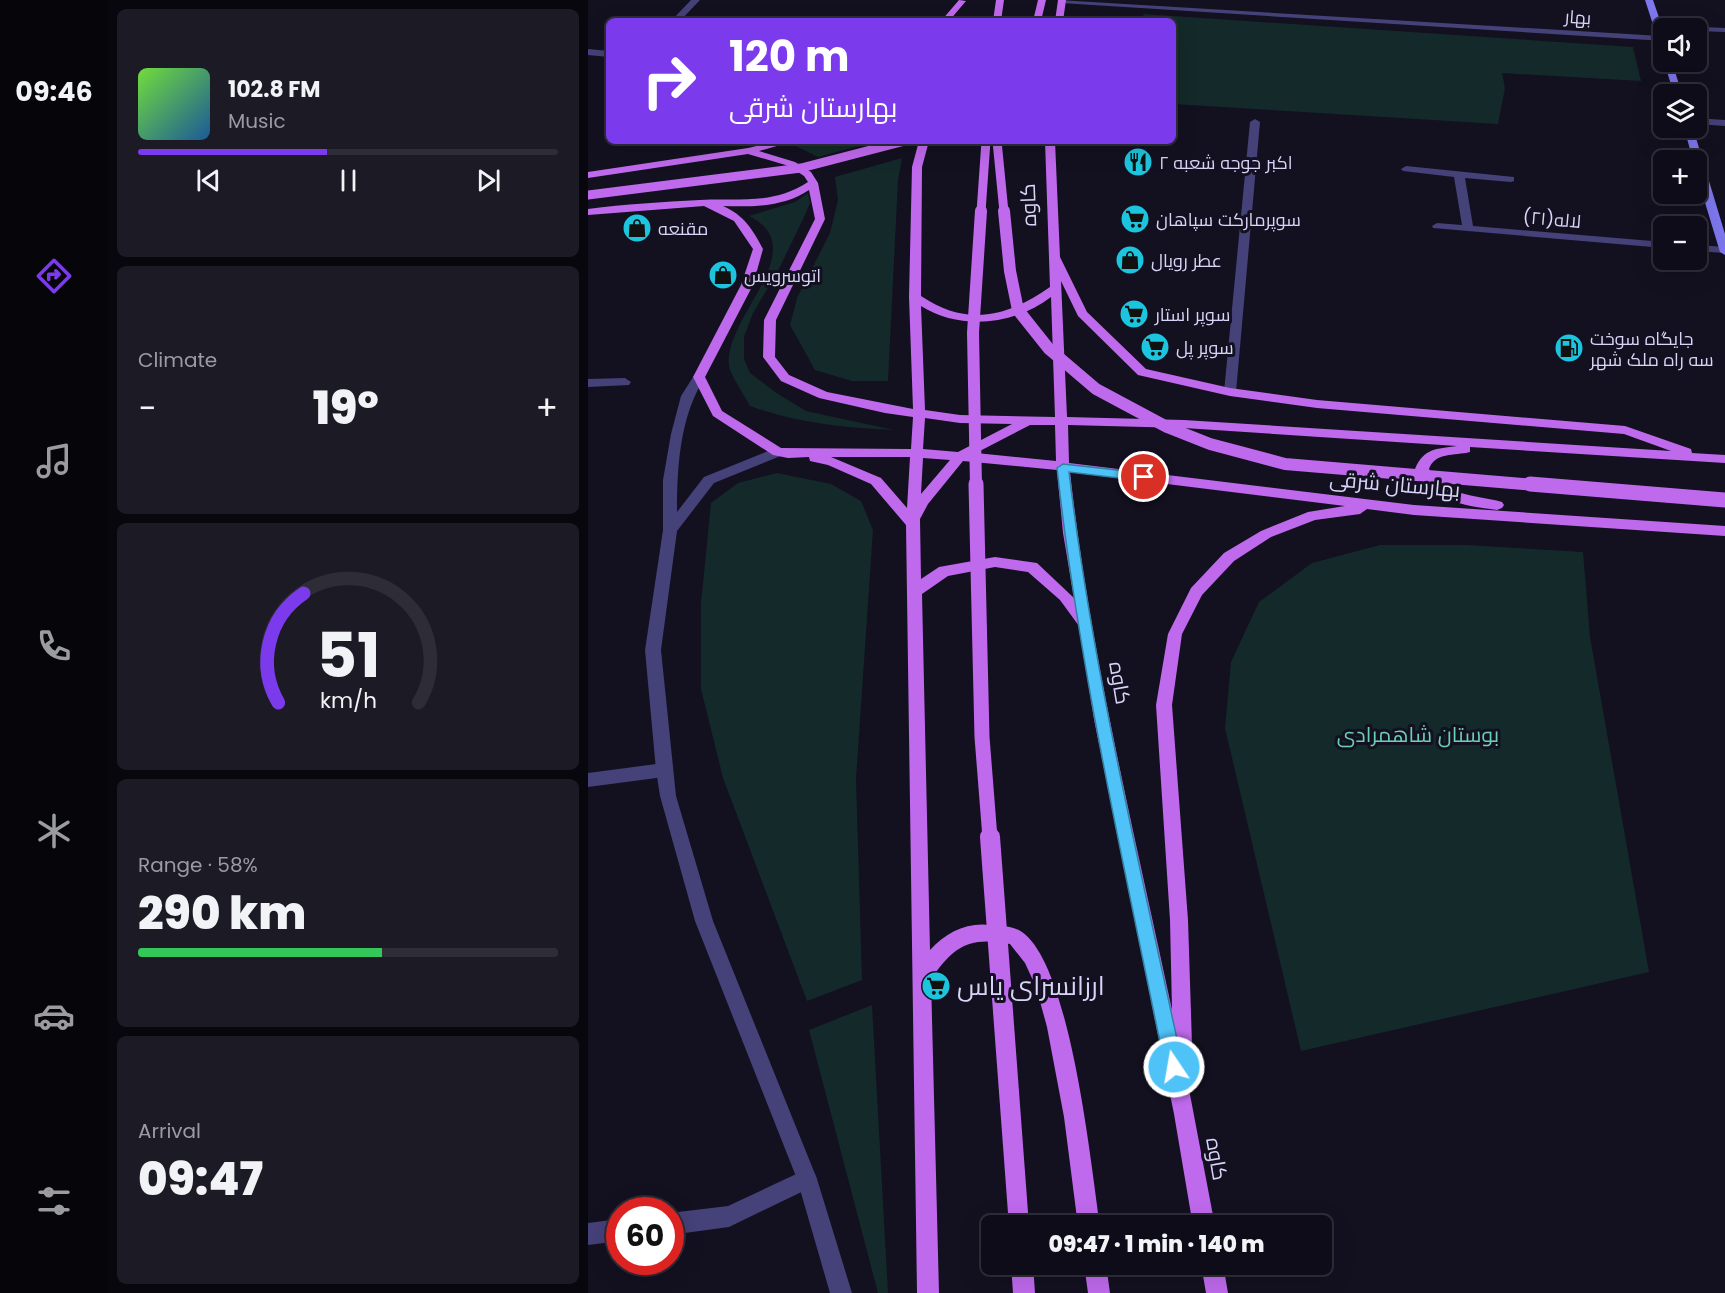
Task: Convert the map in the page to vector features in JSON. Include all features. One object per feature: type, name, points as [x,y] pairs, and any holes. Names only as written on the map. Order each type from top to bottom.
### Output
[{"type":"main road","points":[[947,18],[962,0]]},
{"type":"main road","points":[[957,18],[962,0]]},
{"type":"main road","points":[[997,18],[1000,0]]},
{"type":"main road","points":[[1038,18],[1042,0]]},
{"type":"main road","points":[[1649,0],[1655,18]]},
{"type":"main road","points":[[1059,18],[1061,1]]},
{"type":"main road","points":[[1691,138],[1725,251]]},
{"type":"main road","points":[[588,175],[748,151],[777,144]]},
{"type":"main road","points":[[588,195],[801,168],[893,144]]},
{"type":"main road","points":[[923,144],[917,167],[915,297],[919,414],[915,453],[914,525],[928,1293]]},
{"type":"main road","points":[[986,144],[974,333],[982,737],[1018,1215]]},
{"type":"main road","points":[[997,144],[1010,271],[1018,310],[1049,349],[1096,389],[1167,427],[1210,444],[1285,464],[1725,500]]},
{"type":"main road","name":"کاوه","points":[[1050,144],[1063,468],[1070,533],[1102,719],[1184,1114],[1202,1215]]},
{"type":"main road","points":[[748,151],[792,164],[808,174],[813,183],[820,219],[770,320],[769,357],[785,378],[823,396],[919,414],[960,419],[1195,425],[1725,459]]},
{"type":"main road","points":[[588,212],[705,203],[748,205],[771,203],[801,192],[813,183]]},
{"type":"main road","points":[[705,203],[733,213],[744,224],[758,249],[747,285],[699,377],[717,413],[778,452],[831,461],[876,481],[914,525]]},
{"type":"main road","points":[[1053,253],[1082,314],[1142,372],[1230,392],[1317,404],[1624,430],[1706,459]]},
{"type":"main road","points":[[915,297],[928,308],[958,318],[999,317],[1031,306],[1055,289]]},
{"type":"main road","points":[[914,525],[922,502],[960,456],[1027,421]]},
{"type":"main road","points":[[1537,447],[1475,448],[1436,453],[1426,459],[1422,469],[1426,481],[1437,490],[1457,498],[1618,523]]},
{"type":"main road","name":"بهارستان شرقی","points":[[778,452],[915,453],[1010,460],[1414,510],[1725,531]]},
{"type":"main road","points":[[1184,1114],[1179,920],[1164,705],[1175,634],[1196,592],[1229,557],[1266,534],[1313,515],[1367,508],[1414,510]]},
{"type":"main road","points":[[915,591],[944,570],[995,562],[1032,567],[1065,596],[1086,627]]},
{"type":"main road","points":[[922,977],[939,951],[958,937],[982,931],[1015,938],[1032,957],[1046,985],[1059,1029],[1087,1215]]},
{"type":"main road","points":[[1023,1275],[1024,1293]]},
{"type":"main road","points":[[1097,1275],[1099,1293]]},
{"type":"main road","points":[[1214,1275],[1217,1293]]},
{"type":"street","points":[[678,18],[696,0]]},
{"type":"street","name":"بهار","points":[[1061,1],[1653,42]]},
{"type":"street","points":[[1707,29],[1725,30]]},
{"type":"street","points":[[588,52],[606,54]]},
{"type":"street","points":[[1230,392],[1255,122]]},
{"type":"street","points":[[1707,122],[1725,123]]},
{"type":"street","points":[[1406,169],[1511,179]]},
{"type":"street","points":[[1459,174],[1468,229]]},
{"type":"street","name":"لاله(۲۱)","points":[[1437,226],[1653,244]]},
{"type":"street","points":[[1707,249],[1725,251]]},
{"type":"street","points":[[699,377],[687,396],[677,434],[670,480],[670,530],[653,650],[668,796],[704,921],[807,1179],[841,1293]]},
{"type":"street","points":[[588,383],[625,382]]},
{"type":"street","points":[[670,530],[708,480],[778,452]]},
{"type":"street","points":[[588,780],[664,770]]},
{"type":"street","points":[[684,1222],[729,1216],[807,1179]]},
{"type":"street","points":[[588,1234],[606,1232]]},
{"type":"green space","points":[[1143,14],[1633,47],[1641,81],[1502,73],[1505,88],[1498,124],[1176,104],[1176,18],[1144,18]]},
{"type":"green space","points":[[803,144],[866,144],[818,157],[796,146]]},
{"type":"green space","points":[[902,158],[898,180],[888,381],[852,381],[815,370],[790,325],[797,298],[830,233],[838,200],[835,177]]},
{"type":"green space","points":[[808,193],[810,203],[804,217],[778,271],[753,313],[744,337],[744,359],[750,373],[806,411],[894,430],[821,424],[785,417],[750,406],[730,369],[731,347],[762,285],[770,265],[773,246],[767,230],[749,216],[795,202]]},
{"type":"green space","points":[[777,473],[831,484],[861,501],[873,530],[856,779],[862,980],[807,1001],[723,778],[701,689],[701,603],[711,503],[738,483]]},
{"type":"green space","name":"بوستان شاهمرادی","points":[[1380,545],[1466,545],[1583,552],[1590,637],[1649,972],[1301,1051],[1225,728],[1231,662],[1259,602],[1312,563]]},
{"type":"green space","points":[[872,1005],[888,1293],[878,1293],[809,1030]]},
{"type":"place","name":"اکبر جوجه شعبه ۲","points":[[1138,162]]},
{"type":"place","name":"سوپرمارکت سپاهان","points":[[1135,219]]},
{"type":"place","name":"مقنعه","points":[[637,228]]},
{"type":"place","name":"عطر رویال","points":[[1130,260]]},
{"type":"place","name":"اتوسرویس","points":[[723,275]]},
{"type":"place","name":"سوپر استار","points":[[1134,314]]},
{"type":"place","name":"سوپر پل","points":[[1155,347]]},
{"type":"place","name":"جایگاه سوخت سه راه ملک شهر","points":[[1569,348]]},
{"type":"place","name":"ارزانسرای یاس","points":[[936,986]]},
{"type":"route","points":[[1144,477],[1063,468],[1070,533],[1102,719],[1174,1067]]}]
